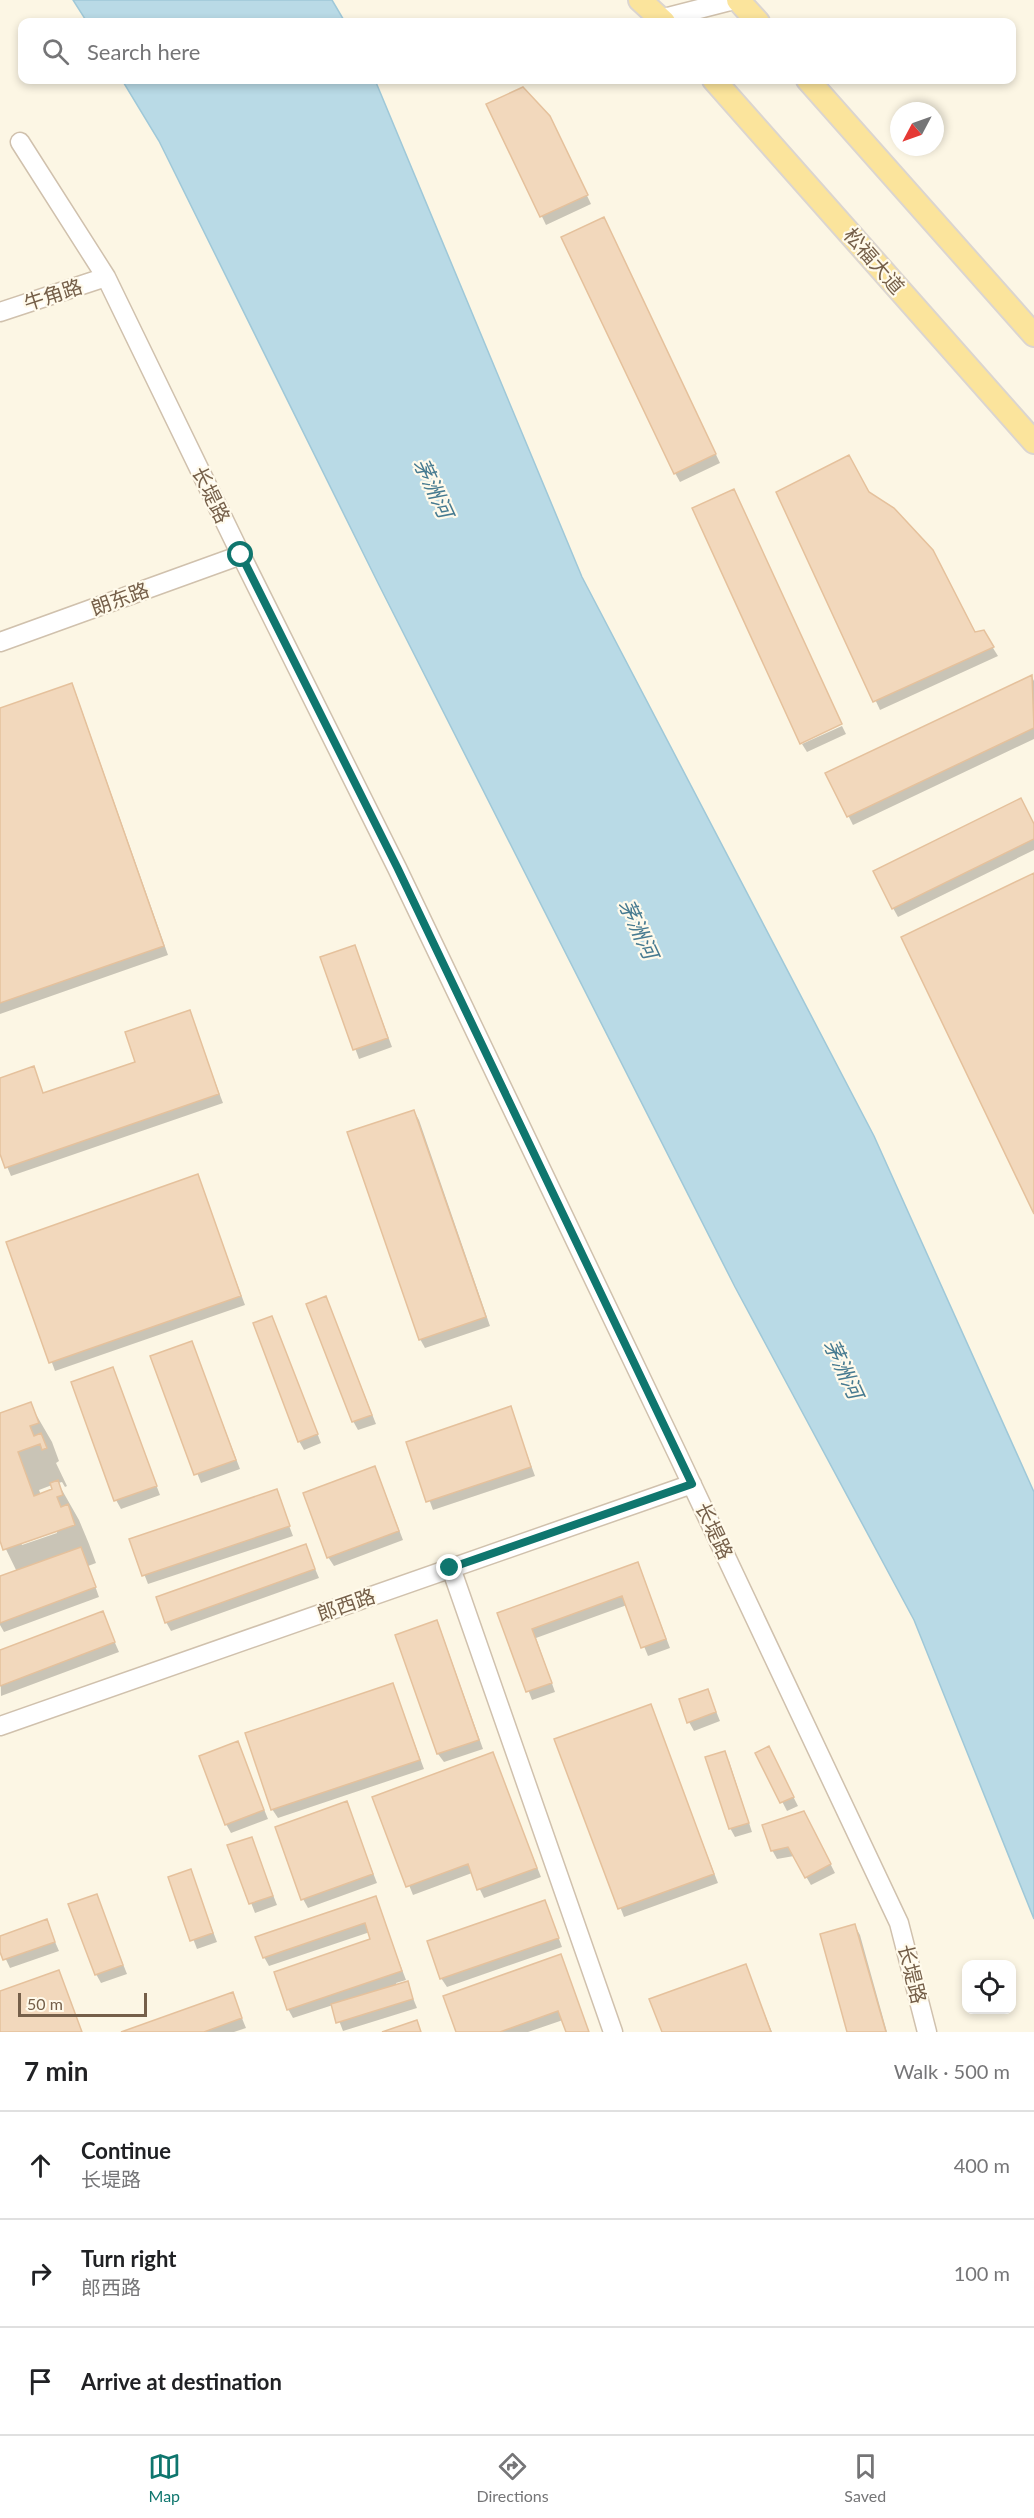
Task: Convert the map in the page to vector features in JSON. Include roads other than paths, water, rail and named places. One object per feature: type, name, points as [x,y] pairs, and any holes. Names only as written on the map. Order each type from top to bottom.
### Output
[{"type":"main road","points":[[640,0],[659,18]]},
{"type":"main road","points":[[736,0],[754,18]]},
{"type":"main road","name":"松福大道","points":[[718,84],[1034,442]]},
{"type":"main road","points":[[812,84],[1034,335]]},
{"type":"street","points":[[673,18],[736,0]]},
{"type":"street","name":"长堤路","points":[[20,142],[106,277],[241,555],[397,867],[899,1923],[927,2032]]},
{"type":"street","name":"牛角路","points":[[0,312],[106,277]]},
{"type":"street","name":"朗东路","points":[[0,642],[241,555]]},
{"type":"street","name":"郎西路","points":[[0,1726],[692,1484]]},
{"type":"street","points":[[450,1568],[613,2032]]},
{"type":"water","points":[[73,0],[332,0],[343,18],[84,18]]},
{"type":"water","name":"茅洲河","points":[[124,84],[377,84],[582,577],[874,1136],[1034,1492],[1034,1919],[914,1620],[735,1287],[378,583],[159,141]]}]
